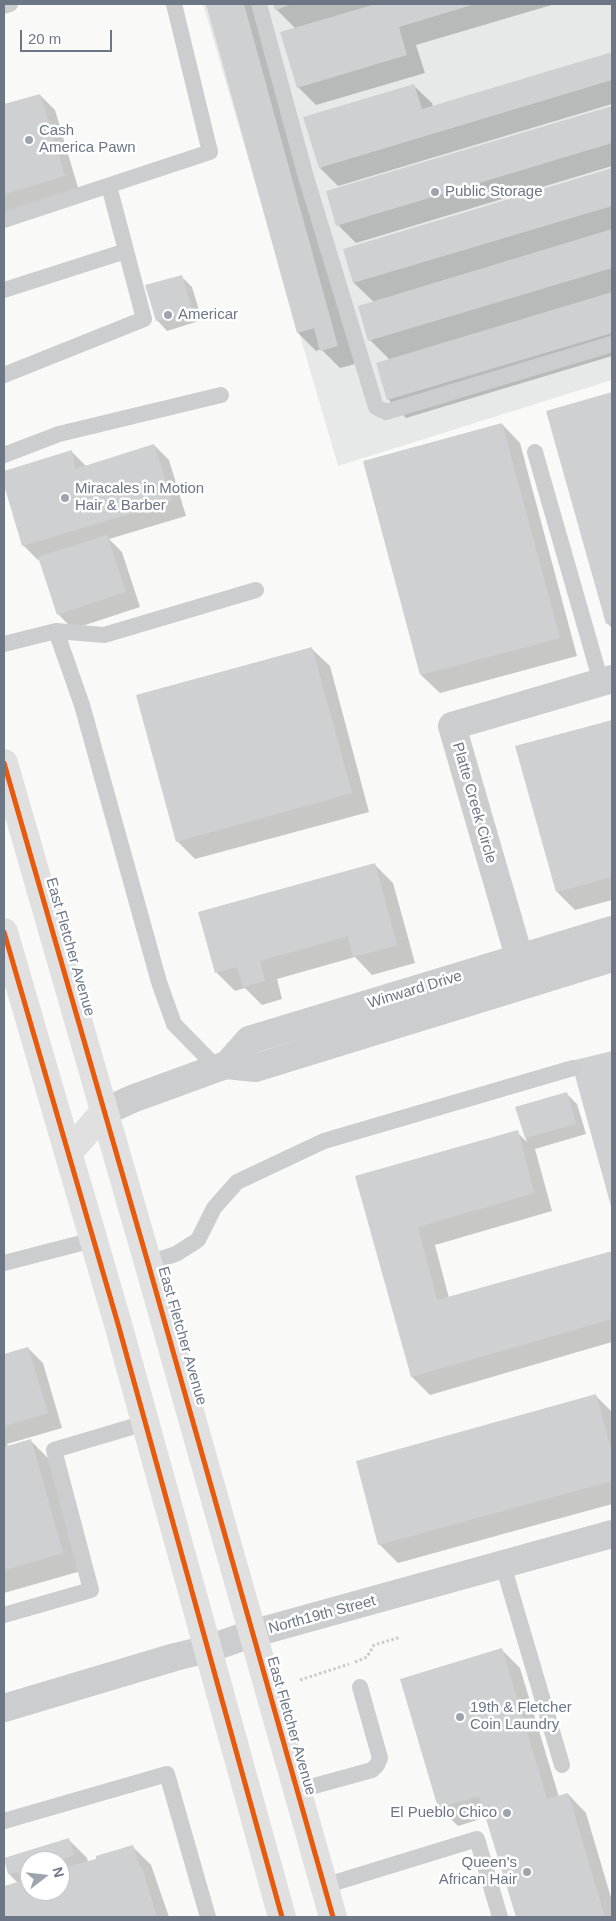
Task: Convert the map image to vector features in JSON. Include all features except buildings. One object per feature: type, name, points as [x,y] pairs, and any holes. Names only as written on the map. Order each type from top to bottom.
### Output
[{"type":"main road","name":"East Fletcher Avenue","points":[[4,763],[148,1262],[251,1634],[333,1917]]},
{"type":"main road","points":[[4,932],[94,1240],[282,1917]]},
{"type":"main road","points":[[69,1152],[104,1112]]},
{"type":"street","name":"Platte Creek Circle","points":[[527,984],[452,726],[607,680]]},
{"type":"street","name":"Winward Drive","points":[[214,1069],[249,1040],[612,930]]},
{"type":"street","name":"Winward Drive","points":[[104,1112],[132,1099],[214,1069],[255,1068],[612,958]]},
{"type":"street","name":"North19th Street","points":[[4,1708],[175,1657],[208,1650],[251,1634],[612,1534]]},
{"type":"lane","points":[[4,6],[10,4]]},
{"type":"lane","points":[[4,220],[210,152],[174,4]]},
{"type":"lane","points":[[259,4],[306,177],[376,408],[386,412],[612,344]]},
{"type":"lane","points":[[4,375],[144,319],[109,186]]},
{"type":"lane","points":[[4,290],[126,251]]},
{"type":"lane","points":[[4,455],[59,434],[221,394]]},
{"type":"lane","points":[[535,452],[607,680]]},
{"type":"lane","points":[[4,644],[56,631],[104,635],[256,590]]},
{"type":"lane","points":[[56,631],[82,705],[157,972],[174,1024],[214,1069]]},
{"type":"lane","points":[[148,1262],[176,1254],[198,1240],[214,1208],[237,1182],[324,1141],[572,1068]]},
{"type":"lane","points":[[4,1263],[94,1240]]},
{"type":"lane","points":[[4,1615],[91,1590],[54,1450],[145,1423]]},
{"type":"lane","points":[[503,1565],[562,1765]]},
{"type":"lane","points":[[296,1791],[372,1770],[378,1765],[380,1758],[360,1687]]},
{"type":"lane","points":[[4,1821],[166,1774],[208,1917]]},
{"type":"lane","points":[[324,1886],[477,1839],[500,1917]]},
{"type":"path","points":[[300,1680],[367,1657],[374,1645],[402,1637]]},
{"type":"shaded area","name":"Public Storage","points":[[203,4],[612,4],[612,380],[338,466]]},
{"type":"cycle path","points":[[4,763],[333,1917]]},
{"type":"cycle path","points":[[4,932],[118,1324],[282,1917]]},
{"type":"place","name":"Cash America Pawn","points":[[29,140]]},
{"type":"place","name":"Public Storage","points":[[435,192]]},
{"type":"place","name":"Americar","points":[[168,315]]},
{"type":"place","name":"Miracales in Motion Hair & Barber","points":[[65,498]]},
{"type":"place","name":"19th & Fletcher Coin Laundry","points":[[460,1717]]},
{"type":"place","name":"El Pueblo Chico","points":[[507,1813]]},
{"type":"place","name":"Queen's African Hair","points":[[527,1872]]}]
